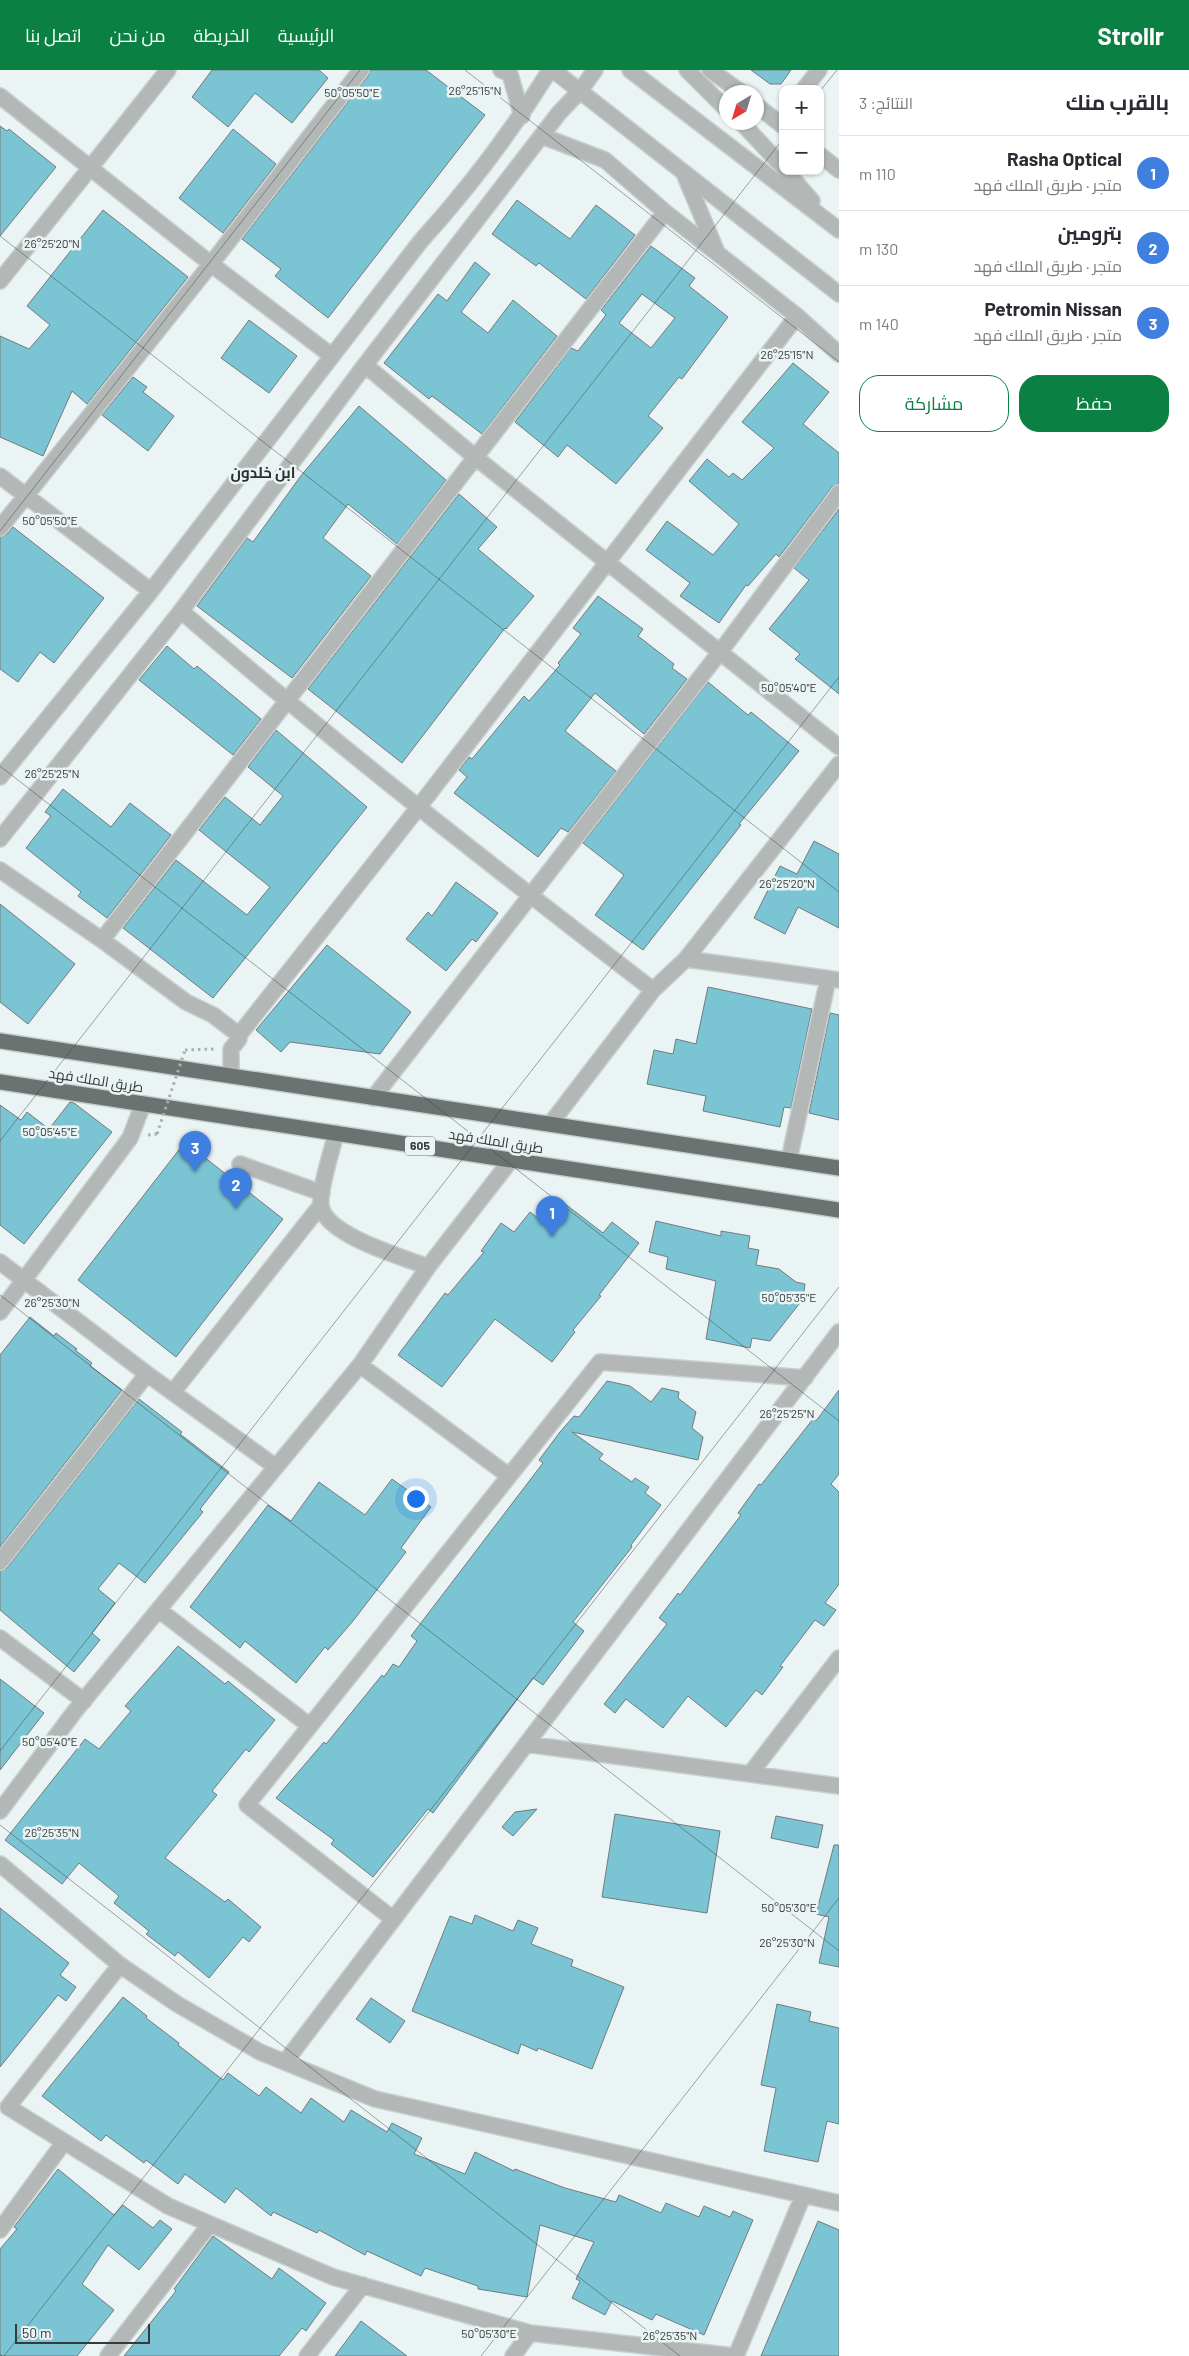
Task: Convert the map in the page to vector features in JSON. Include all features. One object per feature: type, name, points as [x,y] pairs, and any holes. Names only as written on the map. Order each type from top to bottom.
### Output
[{"type":"highway","name":"طريق الملك فهد","points":[[0,1042],[551,1123],[839,1168]]},
{"type":"highway","name":"طريق الملك فهد","points":[[0,1082],[839,1210]]},
{"type":"street","points":[[0,281],[168,70]]},
{"type":"street","points":[[0,528],[211,264],[361,70]]},
{"type":"street","points":[[0,776],[151,591],[332,356],[522,116],[552,70],[839,294]]},
{"type":"street","points":[[0,839],[181,611],[365,365],[559,113],[580,92],[596,70]]},
{"type":"street","points":[[630,70],[837,228]]},
{"type":"street","points":[[687,70],[719,102]]},
{"type":"street","points":[[710,70],[730,85]]},
{"type":"street","points":[[807,85],[819,70]]},
{"type":"street","points":[[505,71],[522,116]]},
{"type":"street","points":[[0,96],[211,264],[332,356]]},
{"type":"street","points":[[764,110],[779,120]]},
{"type":"street","points":[[748,130],[779,163]]},
{"type":"street","points":[[542,136],[605,160],[666,212],[798,316],[839,354]]},
{"type":"street","points":[[824,158],[839,170]]},
{"type":"street","points":[[685,175],[716,250]]},
{"type":"street","points":[[790,175],[837,228]]},
{"type":"street","points":[[102,940],[666,212]]},
{"type":"street","points":[[231,1076],[231,1049],[240,1039],[239,1034],[418,808],[798,316]]},
{"type":"street","points":[[365,365],[475,457],[839,747]]},
{"type":"street","points":[[0,476],[151,591]]},
{"type":"street","points":[[373,1098],[720,652],[839,494]]},
{"type":"street","points":[[181,611],[287,702],[418,808],[653,990]]},
{"type":"street","points":[[551,1123],[653,990],[686,959],[839,764]]},
{"type":"street","points":[[0,870],[102,940],[186,1002],[213,1015],[239,1034]]},
{"type":"street","points":[[686,959],[834,980],[788,1160]]},
{"type":"street","points":[[0,1312],[130,1138],[143,1104]]},
{"type":"street","points":[[336,1133],[321,1199],[323,1213],[344,1233],[428,1267]]},
{"type":"street","points":[[0,1811],[84,1701],[360,1364],[428,1267],[511,1160]]},
{"type":"street","points":[[240,1164],[321,1199]]},
{"type":"street","points":[[173,1392],[321,1199]]},
{"type":"street","points":[[0,1262],[147,1374],[276,1467]]},
{"type":"street","points":[[284,2062],[839,1332]]},
{"type":"street","points":[[393,1919],[247,1805],[600,1362],[805,1378]]},
{"type":"street","points":[[360,1364],[509,1476]]},
{"type":"street","points":[[0,1562],[147,1374]]},
{"type":"street","points":[[159,1610],[310,1726]]},
{"type":"street","points":[[0,1638],[84,1701]]},
{"type":"street","points":[[750,1774],[839,1658]]},
{"type":"street","points":[[526,1744],[839,1786]]},
{"type":"street","points":[[0,1864],[120,1965],[177,2004],[260,2052],[375,2100],[839,2203]]},
{"type":"street","points":[[120,1965],[8,2107],[168,2206],[333,2277],[530,2333],[735,2356],[803,2196]]},
{"type":"street","points":[[0,2230],[64,2142]]},
{"type":"street","points":[[108,2356],[210,2224]]},
{"type":"street","points":[[307,2356],[363,2285]]},
{"type":"street","points":[[513,2356],[530,2333]]},
{"type":"path","points":[[157,1134],[185,1050],[231,1049]]},
{"type":"building","points":[[212,70],[319,70],[328,78],[292,123],[255,93],[228,127],[192,97]]},
{"type":"building","points":[[370,70],[426,70],[485,115],[328,318],[275,276],[281,269],[242,239],[368,76]]},
{"type":"building","points":[[751,70],[791,70],[781,84],[770,84]]},
{"type":"building","points":[[0,126],[7,131],[9,129],[56,167],[0,236]]},
{"type":"building","points":[[233,129],[276,164],[223,233],[179,198]]},
{"type":"building","points":[[517,200],[570,239],[596,205],[635,235],[586,299],[539,263],[536,266],[492,234]]},
{"type":"building","points":[[103,210],[188,277],[87,404],[72,391],[43,456],[0,437],[0,336],[29,349],[50,325],[27,306]]},
{"type":"building","points":[[651,246],[695,278],[689,286],[728,317],[682,379],[679,377],[648,416],[663,428],[616,484],[567,445],[558,457],[515,422],[571,348],[578,351],[606,315],[601,310]],"holes":[[[642,294],[675,318],[651,348],[619,323]]]},
{"type":"building","points":[[475,262],[490,274],[461,312],[488,333],[513,300],[557,336],[482,434],[432,396],[429,399],[384,363],[438,294],[447,301]]},
{"type":"building","points":[[249,320],[297,356],[269,393],[221,358]]},
{"type":"building","points":[[793,363],[829,392],[803,424],[839,453],[839,484],[832,487],[779,557],[776,554],[748,586],[746,585],[719,623],[680,596],[690,583],[646,550],[667,521],[713,555],[739,524],[689,481],[707,459],[729,477],[733,473],[742,480],[774,448],[742,422]]},
{"type":"building","points":[[133,377],[147,387],[143,392],[174,416],[148,451],[102,415]]},
{"type":"building","points":[[359,406],[446,480],[397,544],[348,504],[323,538],[371,576],[292,678],[197,606],[247,538],[253,542],[300,477]]},
{"type":"building","points":[[459,494],[497,527],[478,549],[534,596],[505,628],[402,763],[308,689]]},
{"type":"building","points":[[839,509],[839,694],[795,659],[800,654],[769,629],[809,580],[794,568]]},
{"type":"building","points":[[13,527],[104,598],[54,663],[40,652],[18,682],[0,669],[0,537],[7,534]]},
{"type":"building","points":[[598,596],[643,629],[638,636],[674,664],[672,668],[687,679],[644,734],[595,693],[565,731],[616,771],[568,832],[561,828],[538,857],[454,793],[467,777],[459,770],[469,757],[472,759],[524,696],[529,701],[560,665],[558,663],[581,634],[573,628]]},
{"type":"building","points":[[167,646],[194,669],[197,666],[261,719],[233,755],[139,680]]},
{"type":"building","points":[[708,682],[748,715],[751,712],[799,751],[739,824],[741,825],[643,950],[595,915],[624,875],[583,843]]},
{"type":"building","points":[[276,730],[367,807],[213,998],[123,928],[176,860],[247,915],[270,887],[199,830],[225,797],[260,825],[283,796],[248,767]]},
{"type":"building","points":[[63,789],[111,827],[130,803],[171,835],[107,918],[78,896],[81,892],[26,848],[51,816],[45,812]]},
{"type":"building","points":[[814,841],[839,854],[839,928],[798,907],[785,934],[754,918],[780,866],[797,874]]},
{"type":"building","points":[[456,882],[498,913],[476,942],[472,939],[446,971],[406,939],[428,912],[432,916]]},
{"type":"building","points":[[0,904],[75,964],[28,1024],[0,1002]]},
{"type":"building","points":[[327,945],[411,1012],[380,1054],[290,1042],[281,1052],[256,1030]]},
{"type":"building","points":[[708,987],[812,1009],[791,1108],[784,1107],[780,1127],[703,1111],[706,1096],[647,1084],[654,1050],[673,1054],[676,1039],[696,1044]]},
{"type":"building","points":[[830,1013],[839,1015],[839,1120],[809,1113]]},
{"type":"building","points":[[70,1102],[74,1103],[112,1132],[24,1244],[0,1225],[0,1105],[21,1120],[27,1112],[49,1129]]},
{"type":"building","points":[[185,1142],[283,1219],[176,1357],[78,1280]]},
{"type":"building","points":[[560,1200],[603,1233],[612,1222],[639,1243],[599,1295],[601,1296],[573,1330],[575,1332],[552,1362],[495,1319],[442,1387],[398,1355],[445,1293],[448,1295],[484,1252],[481,1251],[501,1223],[514,1232],[530,1212],[543,1222]]},
{"type":"building","points":[[656,1221],[721,1236],[721,1231],[750,1236],[748,1248],[759,1250],[756,1265],[779,1269],[796,1282],[805,1284],[803,1299],[770,1341],[752,1338],[750,1348],[706,1339],[716,1281],[666,1269],[668,1257],[649,1252]]},
{"type":"building","points":[[30,1317],[54,1336],[56,1333],[77,1349],[75,1350],[92,1363],[90,1366],[122,1390],[0,1547],[0,1355]]},
{"type":"building","points":[[607,1381],[630,1386],[651,1402],[662,1388],[679,1392],[678,1398],[696,1412],[692,1428],[703,1437],[698,1460],[572,1432],[603,1454],[599,1459],[632,1482],[635,1478],[649,1487],[645,1493],[661,1505],[631,1545],[632,1547],[573,1622],[584,1631],[543,1685],[533,1678],[433,1813],[428,1809],[373,1877],[331,1844],[334,1840],[276,1798],[324,1742],[326,1744],[382,1675],[384,1677],[393,1664],[399,1667],[417,1641],[411,1636],[543,1463],[539,1460],[560,1432],[574,1416],[579,1417]]},
{"type":"building","points":[[839,1390],[839,1474],[831,1484],[839,1492],[839,1584],[825,1603],[836,1610],[824,1626],[815,1620],[780,1666],[783,1667],[762,1695],[756,1690],[726,1727],[688,1696],[663,1728],[626,1699],[615,1713],[604,1704],[667,1624],[659,1618],[678,1593],[680,1595],[741,1515],[738,1513],[759,1484],[761,1485],[813,1419],[816,1421]]},
{"type":"building","points":[[139,1399],[229,1472],[200,1509],[203,1512],[145,1583],[119,1563],[98,1589],[115,1603],[92,1633],[100,1640],[74,1672],[0,1610],[0,1571],[7,1568]]},
{"type":"building","points":[[392,1479],[431,1507],[401,1548],[406,1552],[353,1621],[328,1650],[325,1647],[296,1683],[245,1641],[240,1648],[190,1607],[268,1505],[291,1521],[319,1482],[365,1515]]},
{"type":"building","points":[[178,1646],[225,1684],[228,1681],[275,1720],[249,1752],[246,1749],[212,1791],[217,1795],[165,1858],[225,1902],[228,1899],[261,1927],[249,1942],[243,1937],[209,1978],[178,1952],[175,1956],[146,1934],[149,1931],[114,1903],[119,1896],[79,1863],[62,1884],[5,1840],[85,1739],[99,1749],[131,1711],[125,1706]]},
{"type":"building","points":[[0,1679],[44,1713],[0,1770]]},
{"type":"building","points":[[537,1809],[513,1836],[502,1827],[515,1812]]},
{"type":"building","points":[[615,1814],[720,1831],[707,1913],[602,1897]]},
{"type":"building","points":[[776,1816],[823,1825],[818,1848],[771,1838]]},
{"type":"building","points":[[834,1845],[839,1845],[839,1967],[819,1963],[829,1917],[816,1914]]},
{"type":"building","points":[[0,1908],[69,1963],[60,1975],[76,1987],[66,2001],[58,1995],[0,2067]]},
{"type":"building","points":[[475,1915],[513,1931],[518,1920],[538,1928],[531,1944],[573,1960],[571,1966],[624,1987],[592,2069],[538,2048],[537,2051],[521,2044],[518,2054],[412,2011],[450,1916],[472,1924]]},
{"type":"building","points":[[123,1997],[147,2016],[146,2018],[179,2043],[178,2045],[223,2080],[228,2073],[259,2096],[266,2087],[301,2113],[311,2098],[344,2122],[351,2110],[387,2132],[392,2123],[422,2138],[414,2154],[465,2174],[475,2152],[514,2171],[515,2169],[565,2188],[616,2202],[619,2195],[661,2213],[666,2203],[699,2217],[704,2206],[730,2217],[733,2211],[753,2220],[704,2335],[656,2314],[652,2320],[612,2301],[605,2315],[572,2298],[580,2281],[576,2279],[594,2242],[540,2225],[527,2297],[478,2289],[478,2286],[425,2268],[421,2276],[367,2251],[365,2255],[319,2230],[317,2233],[273,2212],[271,2216],[236,2188],[225,2203],[185,2174],[178,2184],[146,2160],[144,2163],[106,2135],[101,2141],[42,2096]]},
{"type":"building","points":[[371,1998],[405,2021],[390,2043],[356,2019]]},
{"type":"building","points":[[777,2004],[811,2012],[809,2021],[839,2028],[839,2124],[827,2121],[818,2162],[764,2151],[776,2088],[761,2085]]},
{"type":"building","points":[[58,2169],[114,2215],[123,2205],[153,2228],[160,2220],[172,2229],[139,2270],[108,2245],[82,2284],[114,2310],[77,2356],[0,2356],[0,2249],[17,2229],[14,2227]]},
{"type":"building","points":[[818,2221],[839,2230],[839,2356],[761,2356]]},
{"type":"building","points":[[213,2236],[272,2279],[279,2268],[326,2303],[306,2331],[302,2328],[279,2356],[124,2356],[176,2291],[174,2289]]},
{"type":"building","points":[[361,2321],[407,2356],[335,2356]]},
{"type":"place","name":"Petromin Nissan","points":[[195,1172]]},
{"type":"place","name":"بترومين","points":[[236,1209]]},
{"type":"place","name":"Rasha Optical","points":[[552,1237]]},
{"type":"district","name":"ابن خلدون","points":[[263,473]]}]
